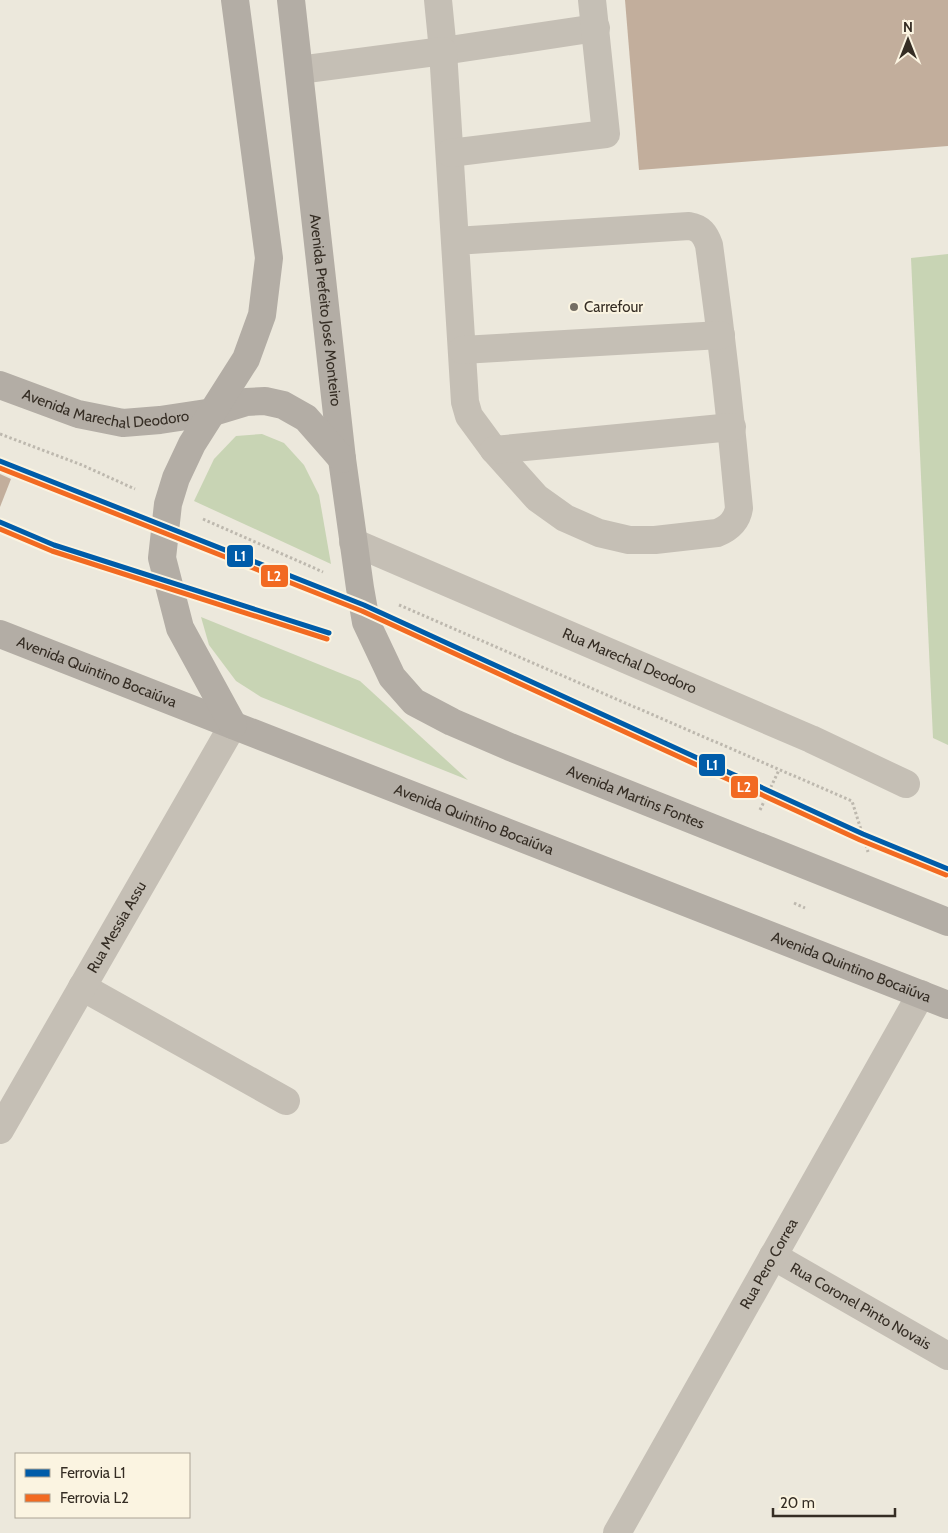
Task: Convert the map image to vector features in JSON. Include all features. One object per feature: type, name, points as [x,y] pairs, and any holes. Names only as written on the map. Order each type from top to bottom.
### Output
[{"type":"main road","points":[[232,725],[180,628],[162,558],[168,504],[176,478],[192,444],[246,359],[262,315],[269,258],[235,0]]},
{"type":"main road","name":"Avenida Prefeito José Monteiro","points":[[291,0],[342,459],[366,622]]},
{"type":"main road","name":"Avenida Marechal Deodoro","points":[[0,386],[78,414],[123,423],[160,420],[213,412],[246,402],[265,401],[283,405],[306,418],[342,459]]},
{"type":"main road","name":"Avenida Martins Fontes","points":[[366,622],[392,677],[414,702],[452,722],[948,922]]},
{"type":"main road","name":"Avenida Quintino Bocaiúva","points":[[0,634],[948,1005]]},
{"type":"street","points":[[438,0],[444,51],[455,241],[465,402],[469,416],[494,450],[537,498],[565,518],[599,533],[629,540],[655,540],[717,533],[735,521],[739,508],[721,335],[709,245],[706,237],[700,230],[689,226],[455,241]]},
{"type":"street","points":[[450,153],[606,134],[592,0]]},
{"type":"street","points":[[299,70],[596,28]]},
{"type":"street","points":[[462,350],[721,335]]},
{"type":"street","points":[[494,450],[732,427]]},
{"type":"street","name":"Rua Marechal Deodoro","points":[[353,542],[811,739],[906,784]]},
{"type":"street","name":"Rua Messia Assu","points":[[0,1130],[232,725]]},
{"type":"street","points":[[82,987],[286,1101]]},
{"type":"street","name":"Rua Pero Correa","points":[[617,1533],[921,994]]},
{"type":"street","name":"Rua Coronel Pinto Novais","points":[[773,1256],[948,1356]]},
{"type":"path","points":[[0,434],[82,465],[360,588],[852,801],[870,855]]},
{"type":"path","points":[[759,811],[778,770]]},
{"type":"green space","points":[[948,254],[948,745],[933,738],[911,258]]},
{"type":"green space","points":[[262,434],[284,443],[304,465],[319,495],[331,564],[194,501],[214,459],[236,436]]},
{"type":"green space","points":[[201,617],[360,681],[468,780],[261,697],[236,681],[209,645]]},
{"type":"building","points":[[625,0],[948,0],[948,146],[639,170]]},
{"type":"building","points":[[0,474],[11,479],[0,507]]},
{"type":"rail line","name":"L1","points":[[0,461],[364,605],[863,834],[948,869]]},
{"type":"rail line","name":"L2","points":[[0,468],[362,611],[860,840],[946,875]]},
{"type":"rail line","name":"L1","points":[[0,522],[54,545],[329,633]]},
{"type":"rail line","name":"L2","points":[[0,529],[52,551],[327,639]]},
{"type":"place","name":"Carrefour","points":[[574,307]]}]
